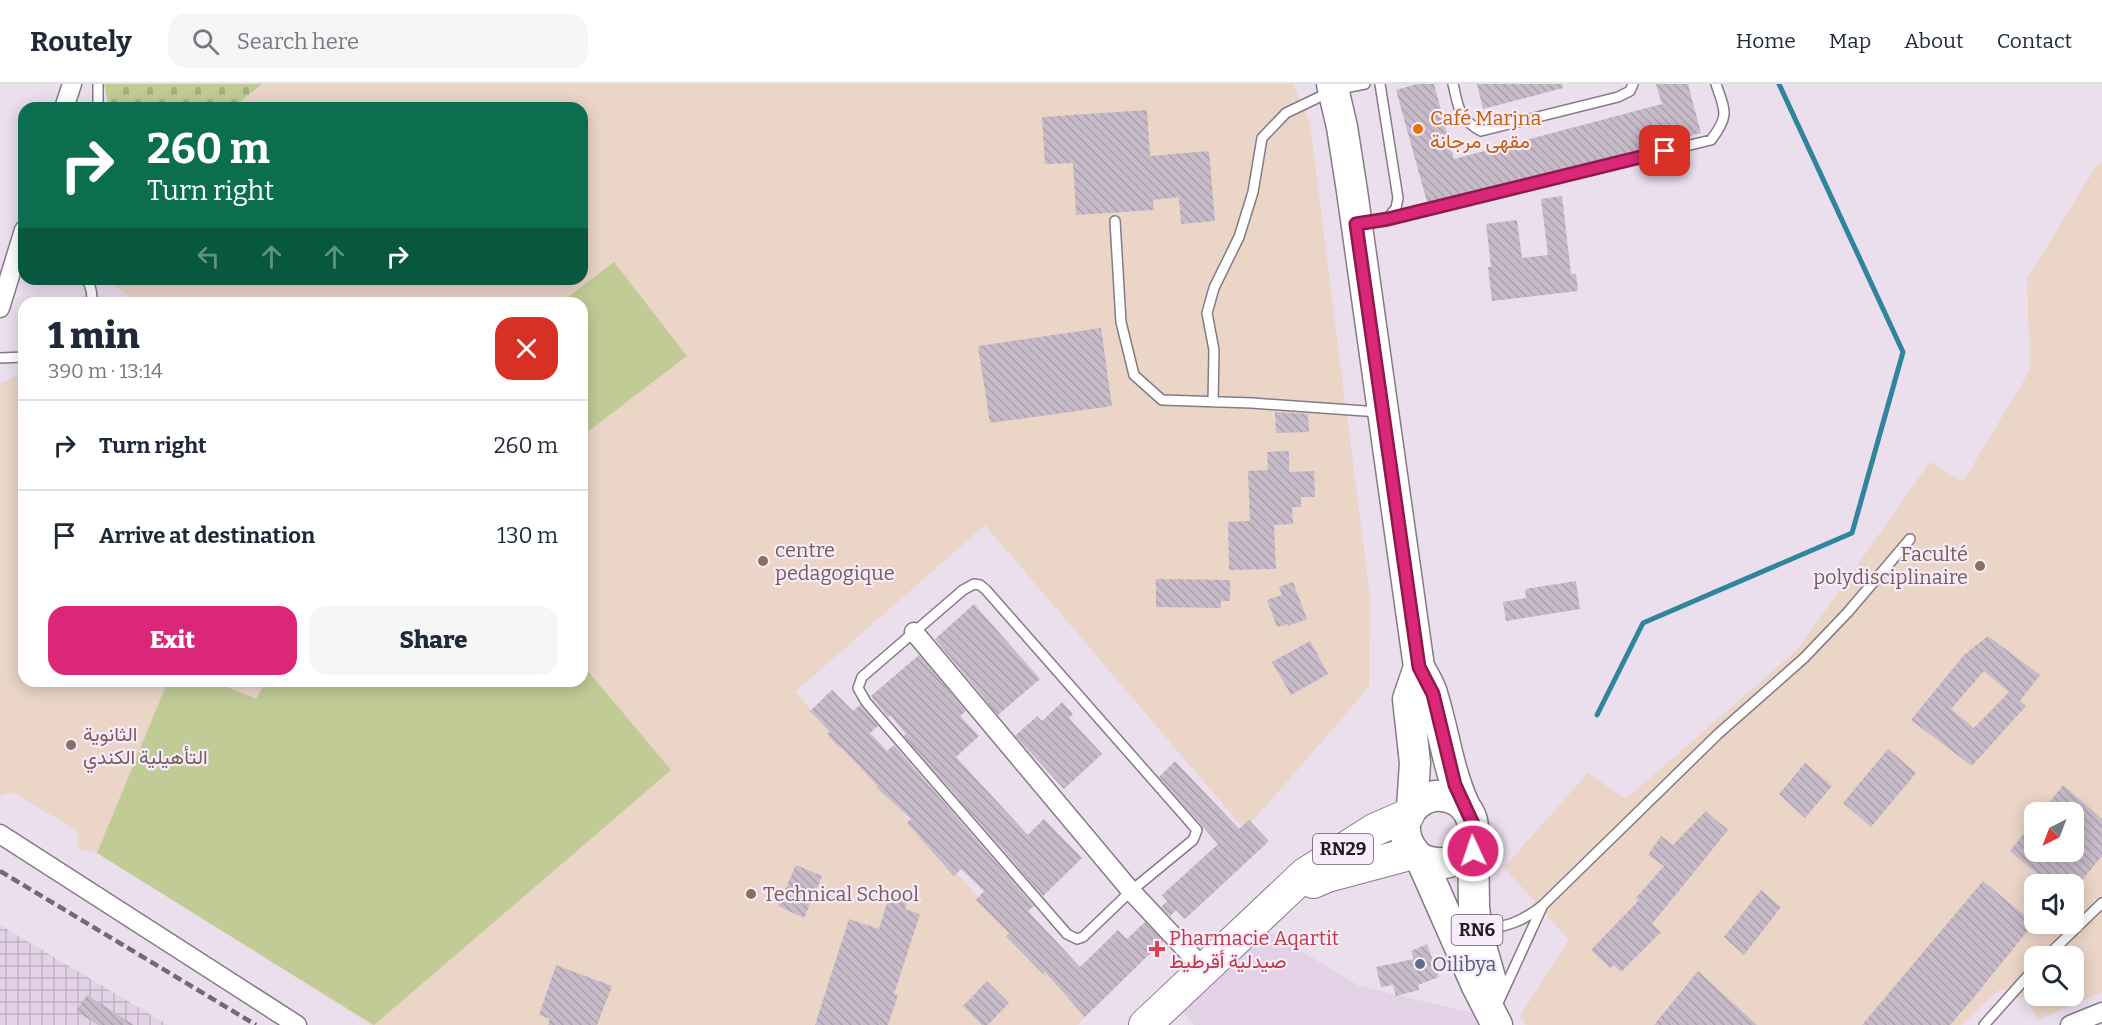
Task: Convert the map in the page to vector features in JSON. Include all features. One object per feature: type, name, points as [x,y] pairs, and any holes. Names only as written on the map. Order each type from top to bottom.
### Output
[{"type":"highway","name":"RN29","points":[[1152,1023],[1305,874],[1374,830],[1410,811]]},
{"type":"highway","name":"RN29","points":[[1285,894],[1327,876],[1417,856]]},
{"type":"main road","name":"RN6","points":[[1333,87],[1342,127],[1419,667],[1433,694],[1448,764],[1470,821],[1477,932],[1499,1018]]},
{"type":"main road","name":"RN6","points":[[1419,667],[1407,699],[1415,763],[1405,835],[1477,986],[1499,1018]]},
{"type":"main road","points":[[1410,811],[1429,797],[1439,795],[1459,802],[1470,821],[1466,851],[1450,863],[1430,863],[1417,856]]},
{"type":"street","points":[[66,102],[72,84]]},
{"type":"street","points":[[0,308],[18,250]]},
{"type":"street","points":[[914,632],[1131,891],[1205,970]]},
{"type":"street","points":[[0,834],[297,1025]]},
{"type":"street","points":[[2070,1025],[2102,1012]]},
{"type":"lane","points":[[98,84],[98,102]]},
{"type":"lane","points":[[1213,402],[1214,350],[1207,313],[1214,288],[1239,237],[1252,192],[1262,138],[1286,113],[1333,87],[1365,84]]},
{"type":"lane","points":[[1380,84],[1398,198],[1396,208],[1388,219]]},
{"type":"lane","points":[[1453,84],[1460,113],[1468,124],[1481,131],[1618,97],[1630,91],[1633,84]]},
{"type":"lane","points":[[1356,224],[1388,219],[1711,140],[1721,127],[1725,113],[1716,84]]},
{"type":"lane","points":[[1115,221],[1121,322],[1134,375],[1162,400],[1384,412]]},
{"type":"lane","points":[[0,358],[18,357]]},
{"type":"lane","points":[[1477,932],[1515,924],[1526,919],[1542,906],[1718,734],[1804,658],[1848,612],[1910,539]]},
{"type":"lane","points":[[980,585],[1195,826],[1197,833],[1193,840],[1131,891],[1083,937],[1073,939],[866,702],[858,688],[862,677],[914,632],[963,590],[980,585]]},
{"type":"lane","points":[[2057,946],[2102,903]]},
{"type":"lane","points":[[1499,1018],[1542,906]]},
{"type":"lane","points":[[1984,1025],[2024,980]]},
{"type":"shaded area","name":"centre pedagogique","points":[[262,84],[1293,84],[1310,124],[1370,598],[1369,687],[1245,830],[985,525],[795,692],[1085,1017],[1077,1025],[371,1025],[97,853],[77,848],[78,831],[12,792],[0,796],[0,384],[18,374],[18,687],[588,687],[588,297],[129,297],[114,285],[588,285],[588,102],[240,102]]},
{"type":"shaded area","name":"Faculté polydisciplinaire","points":[[2102,163],[2102,992],[2084,1000],[2084,946],[2024,946],[2024,999],[2000,989],[1962,1025],[1526,1025],[1520,1016],[1569,940],[1504,867],[1588,773],[1626,799],[1798,649],[1930,462],[1963,482],[2030,370],[2027,279],[2097,165]]},
{"type":"shaded area","points":[[0,925],[168,1025],[0,1025]]},
{"type":"shaded area","points":[[1266,930],[1359,986],[1472,1013],[1478,1025],[1194,1025],[1174,1003]]},
{"type":"shaded area","name":"Faculté polydisciplinaire","points":[[2030,1006],[2070,1006],[2037,1020]]},
{"type":"green space","points":[[104,84],[262,84],[240,102],[108,102]]},
{"type":"green space","points":[[614,262],[687,356],[588,431],[588,297],[568,297],[584,285],[588,285],[588,282]]},
{"type":"green space","points":[[588,671],[671,770],[374,1025],[97,853],[166,687],[227,687],[256,699],[263,687],[588,687]]},
{"type":"building","points":[[1417,84],[1434,84],[1454,159],[1662,104],[1656,84],[1688,84],[1701,133],[1427,202],[1396,90]]},
{"type":"building","points":[[1477,84],[1562,84],[1563,88],[1483,109]]},
{"type":"building","points":[[1147,110],[1150,156],[1209,151],[1215,221],[1181,224],[1179,197],[1153,200],[1154,210],[1076,215],[1073,163],[1045,164],[1042,117]]},
{"type":"building","points":[[1562,196],[1571,274],[1576,274],[1578,291],[1492,301],[1486,224],[1517,220],[1522,258],[1548,255],[1541,199]]},
{"type":"building","points":[[1101,328],[1112,406],[990,423],[978,346]]},
{"type":"building","points":[[1275,412],[1308,414],[1309,432],[1276,433]]},
{"type":"building","points":[[1289,451],[1289,472],[1314,471],[1315,497],[1301,497],[1301,507],[1292,507],[1293,524],[1274,525],[1276,569],[1229,570],[1228,522],[1250,521],[1248,471],[1268,470],[1267,452]]},
{"type":"building","points":[[1156,579],[1230,580],[1230,601],[1221,601],[1221,608],[1156,607]]},
{"type":"building","points":[[1576,581],[1580,609],[1506,621],[1503,602],[1526,598],[1525,589]]},
{"type":"building","points":[[1293,582],[1307,619],[1288,626],[1288,624],[1277,627],[1267,600],[1282,595],[1279,587]]},
{"type":"building","points":[[974,604],[1040,679],[998,715],[935,639]]},
{"type":"building","points":[[1988,636],[2040,675],[2020,701],[2026,706],[1972,766],[1911,720],[1964,655]],"holes":[[[1984,671],[2009,692],[1974,728],[1951,709]]]},
{"type":"building","points":[[1310,641],[1328,674],[1291,695],[1272,662]]},
{"type":"building","points":[[919,655],[966,711],[960,716],[979,736],[956,757],[1028,835],[1044,819],[1082,858],[1043,896],[904,736],[906,734],[890,715],[888,717],[871,696]]},
{"type":"building","points":[[832,690],[853,711],[860,705],[878,726],[870,733],[887,751],[894,745],[1034,906],[1028,911],[1080,967],[1118,930],[1127,939],[1145,922],[1163,941],[1085,1017],[1045,972],[1043,974],[1006,936],[1009,933],[976,900],[984,891],[961,869],[954,876],[907,823],[911,819],[877,788],[878,786],[827,734],[830,732],[810,711]]},
{"type":"building","points":[[1062,702],[1073,714],[1069,718],[1102,754],[1064,789],[1015,736],[1037,716],[1042,721]]},
{"type":"building","points":[[1888,749],[1916,773],[1871,827],[1843,803]]},
{"type":"building","points":[[1175,761],[1239,829],[1249,820],[1269,841],[1185,919],[1176,910],[1170,916],[1161,907],[1167,901],[1162,895],[1218,844],[1159,777]]},
{"type":"building","points":[[1805,763],[1832,786],[1805,818],[1779,794]]},
{"type":"building","points":[[2063,785],[2082,802],[2050,802]]},
{"type":"building","points":[[2084,803],[2102,819],[2102,856],[2084,878],[2084,874],[2038,874],[2010,851],[2024,834],[2024,862],[2084,862]]},
{"type":"building","points":[[1706,811],[1728,830],[1652,924],[1661,932],[1621,972],[1614,965],[1610,968],[1591,950],[1639,900],[1636,898],[1664,866],[1648,855],[1661,836],[1673,845]]},
{"type":"building","points":[[796,865],[822,876],[804,918],[778,906]]},
{"type":"building","points":[[1983,881],[2024,915],[2025,934],[1950,1025],[1862,1025]]},
{"type":"building","points":[[1761,890],[1781,907],[1744,955],[1724,937]]},
{"type":"building","points":[[889,896],[907,902],[905,909],[920,914],[894,994],[898,995],[888,1025],[815,1025],[849,919],[879,929]]},
{"type":"building","points":[[1427,944],[1439,977],[1418,985],[1419,990],[1396,996],[1393,985],[1381,987],[1376,967],[1414,959],[1411,951]]},
{"type":"building","points":[[556,965],[612,986],[597,1025],[548,1025],[550,1019],[539,1015]]},
{"type":"building","points":[[1698,971],[1757,1025],[1654,1025]]},
{"type":"building","points":[[987,981],[1009,1003],[988,1025],[982,1025],[963,1006]]},
{"type":"building","points":[[87,995],[134,1025],[98,1025],[76,1011]]},
{"type":"waterway","points":[[1597,715],[1643,623],[1852,533],[1903,352],[1779,84]]},
{"type":"railway","points":[[0,871],[256,1025]]},
{"type":"place","name":"Café Marjna مقهى مرجانة","points":[[1418,129]]},
{"type":"place","name":"centre pedagogique","points":[[763,561]]},
{"type":"place","name":"Faculté polydisciplinaire","points":[[1980,566]]},
{"type":"place","name":"الثانوية التأهيلية الكندي","points":[[71,745]]},
{"type":"place","name":"Technical School","points":[[751,894]]},
{"type":"place","name":"Pharmacie Aqartit صيدلية أقرطيط","points":[[1157,949]]},
{"type":"place","name":"Oilibya","points":[[1420,964]]},
{"type":"route","points":[[1473,851],[1473,824],[1448,764],[1433,694],[1419,667],[1356,224],[1388,219],[1665,151]]}]
